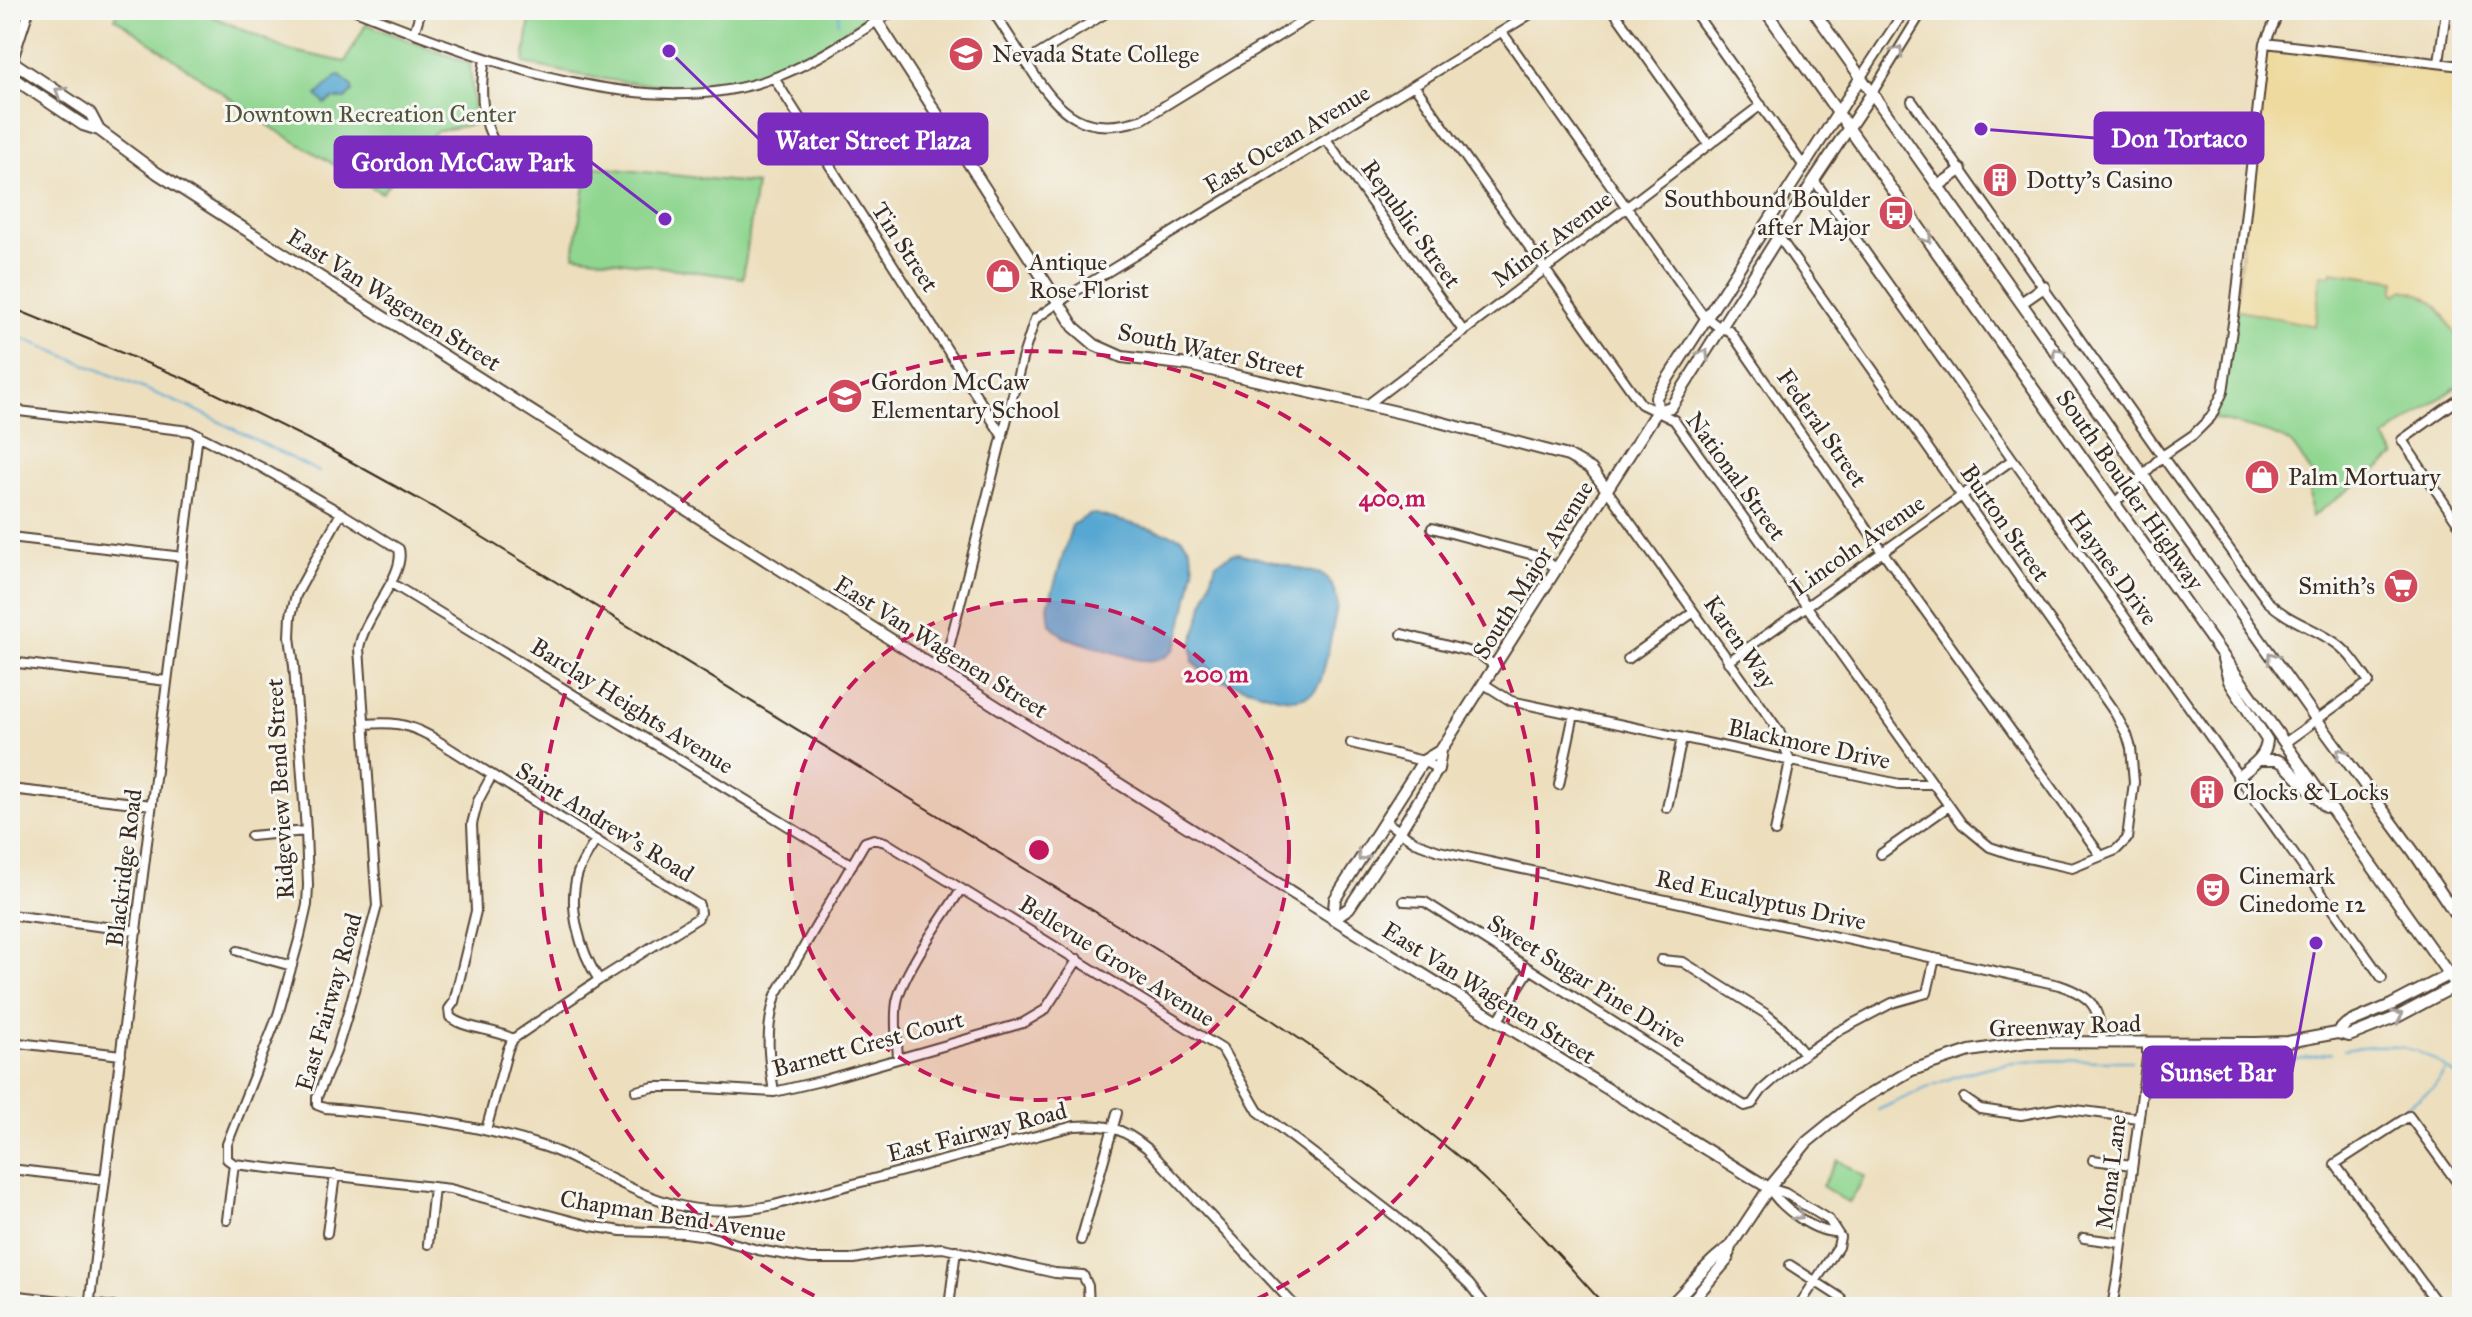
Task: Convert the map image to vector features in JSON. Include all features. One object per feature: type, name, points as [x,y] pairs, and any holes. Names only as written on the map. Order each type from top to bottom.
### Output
[{"type":"main road","name":"South Water Street","points":[[870,10],[1058,303],[1082,335],[1095,345],[1122,357],[1189,365],[1428,419],[1568,456],[1591,469],[1607,490]]},
{"type":"main road","name":"South Boulder Highway","points":[[1765,10],[2460,987]]},
{"type":"main road","name":"South Boulder Highway","points":[[1813,10],[2317,720],[2414,851],[2462,924]]},
{"type":"main road","name":"East Van Wagenen Street","points":[[11,64],[90,113],[99,130]]},
{"type":"main road","name":"East Van Wagenen Street","points":[[10,76],[83,125],[99,130],[157,173],[1333,919],[1769,1188]]},
{"type":"main road","name":"South Major Avenue","points":[[1333,919],[1349,908],[1400,831],[1438,769],[1441,750],[1657,411],[1656,397],[1861,77]]},
{"type":"main road","name":"South Major Avenue","points":[[1657,411],[1671,407],[1872,93]]},
{"type":"main road","points":[[1938,186],[1961,170]]},
{"type":"main road","points":[[2021,303],[2044,287]]},
{"type":"main road","points":[[2221,652],[2229,681],[2267,740],[2259,760],[2238,777]]},
{"type":"main road","name":"South Major Avenue","points":[[1333,919],[1335,899],[1423,761],[1441,750]]},
{"type":"main road","points":[[2259,760],[2283,763],[2342,822]]},
{"type":"main road","name":"Greenway Road","points":[[2337,1033],[2346,1024],[2391,1005],[2462,968]]},
{"type":"main road","name":"Greenway Road","points":[[1687,1307],[1727,1260],[1730,1247],[1769,1188],[1807,1142],[1838,1114],[1912,1070],[1998,1045],[2027,1042],[2288,1042],[2337,1033],[2349,1036],[2460,987]]},
{"type":"main road","name":"Greenway Road","points":[[1668,1307],[1719,1253],[1730,1247]]},
{"type":"street","points":[[10,22],[14,10]]},
{"type":"street","points":[[11,64],[29,10]]},
{"type":"street","points":[[414,33],[421,10]]},
{"type":"street","points":[[362,11],[414,33],[525,71],[648,92],[711,92],[774,78],[818,59],[895,10]]},
{"type":"street","points":[[992,10],[1045,92],[1059,108],[1090,125],[1112,127],[1143,119],[1321,10]]},
{"type":"street","points":[[1026,62],[1111,10]]},
{"type":"street","name":"East Ocean Avenue","points":[[943,671],[1035,319],[1537,10]]},
{"type":"street","points":[[1613,10],[1709,145]]},
{"type":"street","points":[[1693,10],[1803,165]]},
{"type":"street","points":[[1861,77],[1905,10]]},
{"type":"street","points":[[1872,93],[1923,10]]},
{"type":"street","points":[[2115,503],[2162,456],[2193,435],[2211,417],[2223,392],[2265,43],[2275,21],[2276,10]]},
{"type":"street","points":[[2439,63],[2446,10]]},
{"type":"street","name":"Federal Street","points":[[1502,32],[1707,317],[1720,328],[1730,331],[1883,552],[2101,856]]},
{"type":"street","points":[[2265,43],[2462,66]]},
{"type":"street","points":[[485,59],[481,104],[486,125],[505,157],[525,175]]},
{"type":"street","name":"Tin Street","points":[[774,78],[1003,437]]},
{"type":"street","name":"National Street","points":[[1414,85],[1641,404],[1674,420],[1934,784]]},
{"type":"street","points":[[1912,101],[2267,601],[2281,614],[2334,641],[2369,682],[2286,742]]},
{"type":"street","name":"Minor Avenue","points":[[1367,405],[1761,105]]},
{"type":"street","name":"Republic Street","points":[[1326,139],[1464,332]]},
{"type":"street","name":"Haynes Drive","points":[[1814,180],[2382,978]]},
{"type":"street","name":"Burton Street","points":[[1764,228],[1779,237],[2115,713],[2127,735],[2134,782],[2127,839],[2116,850],[2101,856]]},
{"type":"street","points":[[2462,411],[2459,399],[2402,440],[2462,529]]},
{"type":"street","name":"East Fairway Road","points":[[10,410],[190,431],[341,513],[399,549],[400,566],[372,613],[359,648],[377,906],[347,1016],[317,1097],[317,1105],[486,1130],[554,1150],[659,1201],[688,1209],[715,1211],[774,1205],[1074,1126],[1113,1126]]},
{"type":"street","name":"Blackridge Road","points":[[89,1306],[198,434]]},
{"type":"street","name":"Lincoln Avenue","points":[[1728,662],[2012,460]]},
{"type":"street","name":"Karen Way","points":[[1607,490],[1779,731],[1790,761]]},
{"type":"street","name":"Ridgeview Bend Street","points":[[227,1220],[230,1162],[227,1144],[278,1015],[307,905],[306,831],[290,637],[291,616],[296,595],[341,513]]},
{"type":"street","points":[[1432,528],[1541,557],[1557,569]]},
{"type":"street","points":[[10,537],[183,557]]},
{"type":"street","name":"Barclay Heights Avenue","points":[[391,583],[852,865]]},
{"type":"street","points":[[1628,659],[1694,612]]},
{"type":"street","points":[[1402,634],[1479,654],[1495,666]]},
{"type":"street","points":[[10,662],[167,681]]},
{"type":"street","name":"Blackmore Drive","points":[[1484,684],[1511,701],[1899,784],[1934,784]]},
{"type":"street","points":[[1559,785],[1574,714]]},
{"type":"street","name":"Saint Andrew's Road","points":[[365,724],[412,726],[699,905],[698,918],[513,1039]]},
{"type":"street","points":[[1667,808],[1682,738]]},
{"type":"street","points":[[1351,743],[1423,761],[1438,769]]},
{"type":"street","points":[[1775,832],[1790,761]]},
{"type":"street","points":[[486,1130],[513,1039],[505,1034],[457,1023],[450,1017],[449,1009],[454,1002],[476,911],[471,833],[473,815],[492,775]]},
{"type":"street","points":[[1934,784],[1962,824],[1990,847],[2072,868],[2101,856]]},
{"type":"street","points":[[10,789],[152,805]]},
{"type":"street","points":[[1881,854],[1949,806]]},
{"type":"street","name":"Red Eucalyptus Drive","points":[[1385,821],[1415,842],[1439,851],[2059,985],[2087,998],[2099,1013],[2102,1042]]},
{"type":"street","points":[[251,836],[306,831]]},
{"type":"street","name":"Bellevue Grove Avenue","points":[[852,865],[865,842],[874,839],[885,842],[1222,1049],[1258,1111],[1404,1223],[1469,1284],[1487,1307]]},
{"type":"street","points":[[596,840],[578,874],[575,903],[582,949],[599,980]]},
{"type":"street","points":[[774,1092],[767,1041],[769,1015],[776,995],[852,865]]},
{"type":"street","points":[[898,1058],[895,1022],[898,999],[906,977],[961,889]]},
{"type":"street","name":"Sweet Sugar Pine Drive","points":[[1404,901],[1425,902],[1745,1106],[1752,1104],[1772,1081],[1804,1054]]},
{"type":"street","points":[[10,915],[137,931]]},
{"type":"street","points":[[238,951],[292,966]]},
{"type":"street","points":[[1661,960],[1683,962],[1766,1014],[1783,1028],[1804,1054],[1866,1015],[1892,1003],[1927,993],[1935,958]]},
{"type":"street","name":"Barnett Crest Court","points":[[636,1091],[643,1088],[688,1087],[774,1092],[1023,1023],[1045,1010],[1078,959]]},
{"type":"street","points":[[1497,1022],[1530,969]]},
{"type":"street","points":[[10,1042],[121,1055]]},
{"type":"street","name":"Mona Lane","points":[[2112,1307],[2147,1042]]},
{"type":"street","points":[[1964,1098],[1980,1109],[2021,1115],[2060,1108],[2138,1118]]},
{"type":"street","points":[[1081,1240],[1117,1113]]},
{"type":"street","points":[[2440,1307],[2335,1164],[2409,1116],[2462,1189]]},
{"type":"street","points":[[1113,1126],[1147,1148],[1295,1307]]},
{"type":"street","points":[[2093,1160],[2132,1165]]},
{"type":"street","name":"Chapman Bend Avenue","points":[[230,1162],[434,1187],[591,1226],[621,1231],[696,1234],[758,1250],[811,1259],[854,1259],[923,1248],[956,1250],[1041,1270],[1083,1275],[1088,1286],[1089,1307]]},
{"type":"street","points":[[10,1169],[105,1180]]},
{"type":"street","points":[[327,1233],[335,1175]]},
{"type":"street","points":[[428,1244],[434,1187]]},
{"type":"street","points":[[1769,1188],[1778,1203],[1823,1232],[1834,1232],[1840,1237],[1840,1242],[1798,1307]]},
{"type":"street","points":[[2084,1238],[2122,1243]]},
{"type":"street","points":[[949,1307],[956,1250]]},
{"type":"street","points":[[1790,1265],[1841,1298]]},
{"type":"street","points":[[10,1295],[114,1307]]},
{"type":"green space","name":"Downtown Recreation Center","points":[[119,10],[198,10],[289,50],[345,62],[366,24],[470,64],[475,124],[437,131],[406,159],[382,193],[274,129],[115,18]]},
{"type":"green space","points":[[531,10],[863,10],[864,15],[819,48],[772,70],[738,79],[667,85],[595,78],[524,63]]},
{"type":"green space","points":[[588,166],[756,184],[743,278],[574,255]]},
{"type":"green space","points":[[2331,271],[2396,280],[2398,294],[2402,290],[2419,292],[2432,298],[2462,344],[2462,383],[2384,438],[2396,456],[2311,517],[2309,486],[2314,477],[2292,445],[2266,432],[2211,417],[2223,392],[2235,309],[2321,274],[2331,275]]},
{"type":"green space","points":[[1838,1160],[1865,1177],[1849,1203],[1822,1186]]},
{"type":"sand","points":[[2265,43],[2462,76],[2462,344],[2445,315],[2425,296],[2402,290],[2394,294],[2396,280],[2332,271],[2331,275],[2321,274],[2315,326],[2235,309]]},
{"type":"water","points":[[340,76],[352,86],[352,92],[345,99],[332,99],[325,104],[317,95]]},
{"type":"water","points":[[1095,514],[1181,537],[1189,547],[1194,568],[1183,622],[1175,648],[1162,658],[1151,661],[1135,659],[1064,637],[1050,624],[1048,606],[1072,525]]},
{"type":"water","points":[[1239,553],[1324,575],[1334,589],[1337,606],[1323,672],[1318,686],[1305,696],[1294,699],[1278,697],[1207,676],[1193,662],[1192,644],[1216,563]]},
{"type":"waterway","points":[[838,23],[839,10]]},
{"type":"waterway","points":[[829,14],[839,11]]},
{"type":"waterway","points":[[10,333],[200,412],[319,472]]},
{"type":"waterway","points":[[2344,1050],[2380,1046],[2414,1050],[2462,1079]]},
{"type":"waterway","points":[[2160,1062],[2281,1062],[2331,1053]]},
{"type":"waterway","points":[[1878,1110],[1984,1068],[2050,1061],[2132,1061]]},
{"type":"waterway","points":[[2405,1107],[2433,1088],[2445,1071]]},
{"type":"railway","points":[[10,307],[188,380],[326,448],[440,511],[1272,1020],[1370,1089],[1465,1162],[1520,1214],[1606,1307]]},
{"type":"place","name":"Water Street Plaza","points":[[669,51]]},
{"type":"place","name":"Nevada State College","points":[[966,54]]},
{"type":"place","name":"Don Tortaco","points":[[1981,129]]},
{"type":"place","name":"Dotty's Casino","points":[[2000,180]]},
{"type":"place","name":"Southbound Boulder after Major","points":[[1896,213]]},
{"type":"place","name":"Gordon McCaw Park","points":[[665,219]]},
{"type":"place","name":"Antique Rose Florist","points":[[1003,276]]},
{"type":"place","name":"Gordon McCaw Elementary School","points":[[845,396]]},
{"type":"place","name":"Palm Mortuary","points":[[2262,477]]},
{"type":"place","name":"Smith's","points":[[2401,586]]},
{"type":"place","name":"Clocks & Locks","points":[[2207,792]]},
{"type":"place","name":"Cinemark Cinedome 12","points":[[2213,890]]},
{"type":"place","name":"Sunset Bar","points":[[2316,943]]}]
